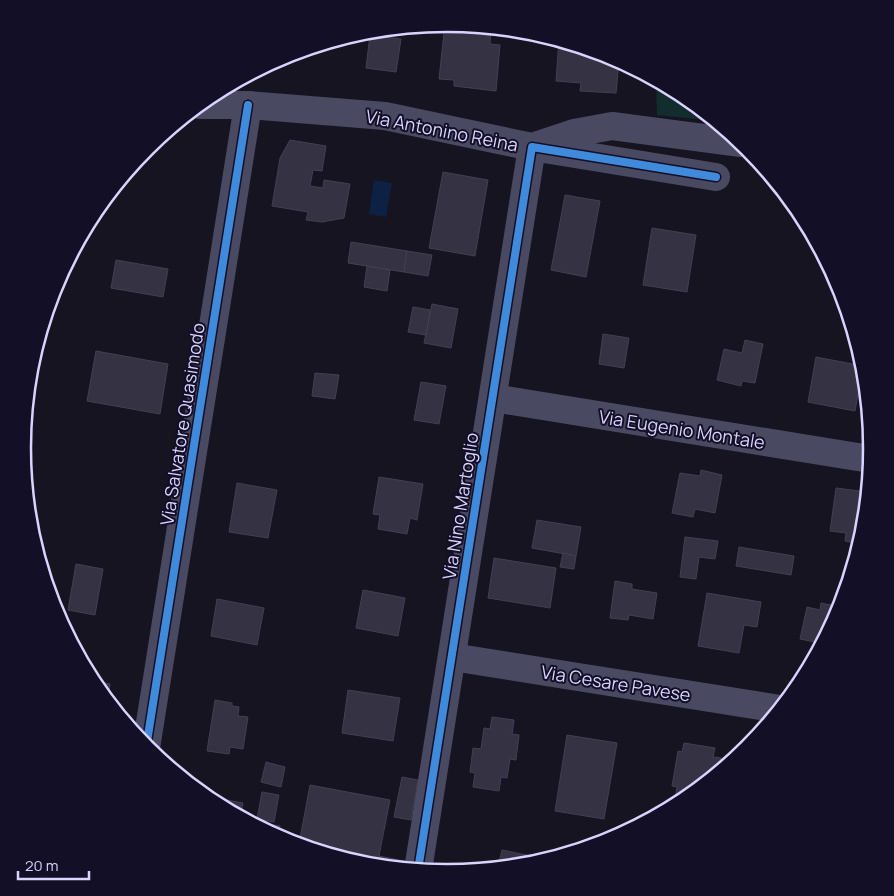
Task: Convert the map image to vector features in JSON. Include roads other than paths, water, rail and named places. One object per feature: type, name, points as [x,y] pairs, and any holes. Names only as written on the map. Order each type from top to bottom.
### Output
[{"type":"street","name":"Via Antonino Reina","points":[[213,104],[248,105],[385,116],[532,147],[574,133],[612,126],[728,141]]},
{"type":"street","name":"Via Salvatore Quasimodo","points":[[148,737],[248,105]]},
{"type":"street","points":[[532,147],[716,178]]},
{"type":"street","name":"Via Nino Martoglio","points":[[419,863],[532,147]]},
{"type":"street","name":"Via Eugenio Montale","points":[[493,398],[863,458]]},
{"type":"street","name":"Via Cesare Pavese","points":[[452,657],[772,708]]},
{"type":"water","points":[[374,180],[392,183],[386,217],[369,214]]}]
